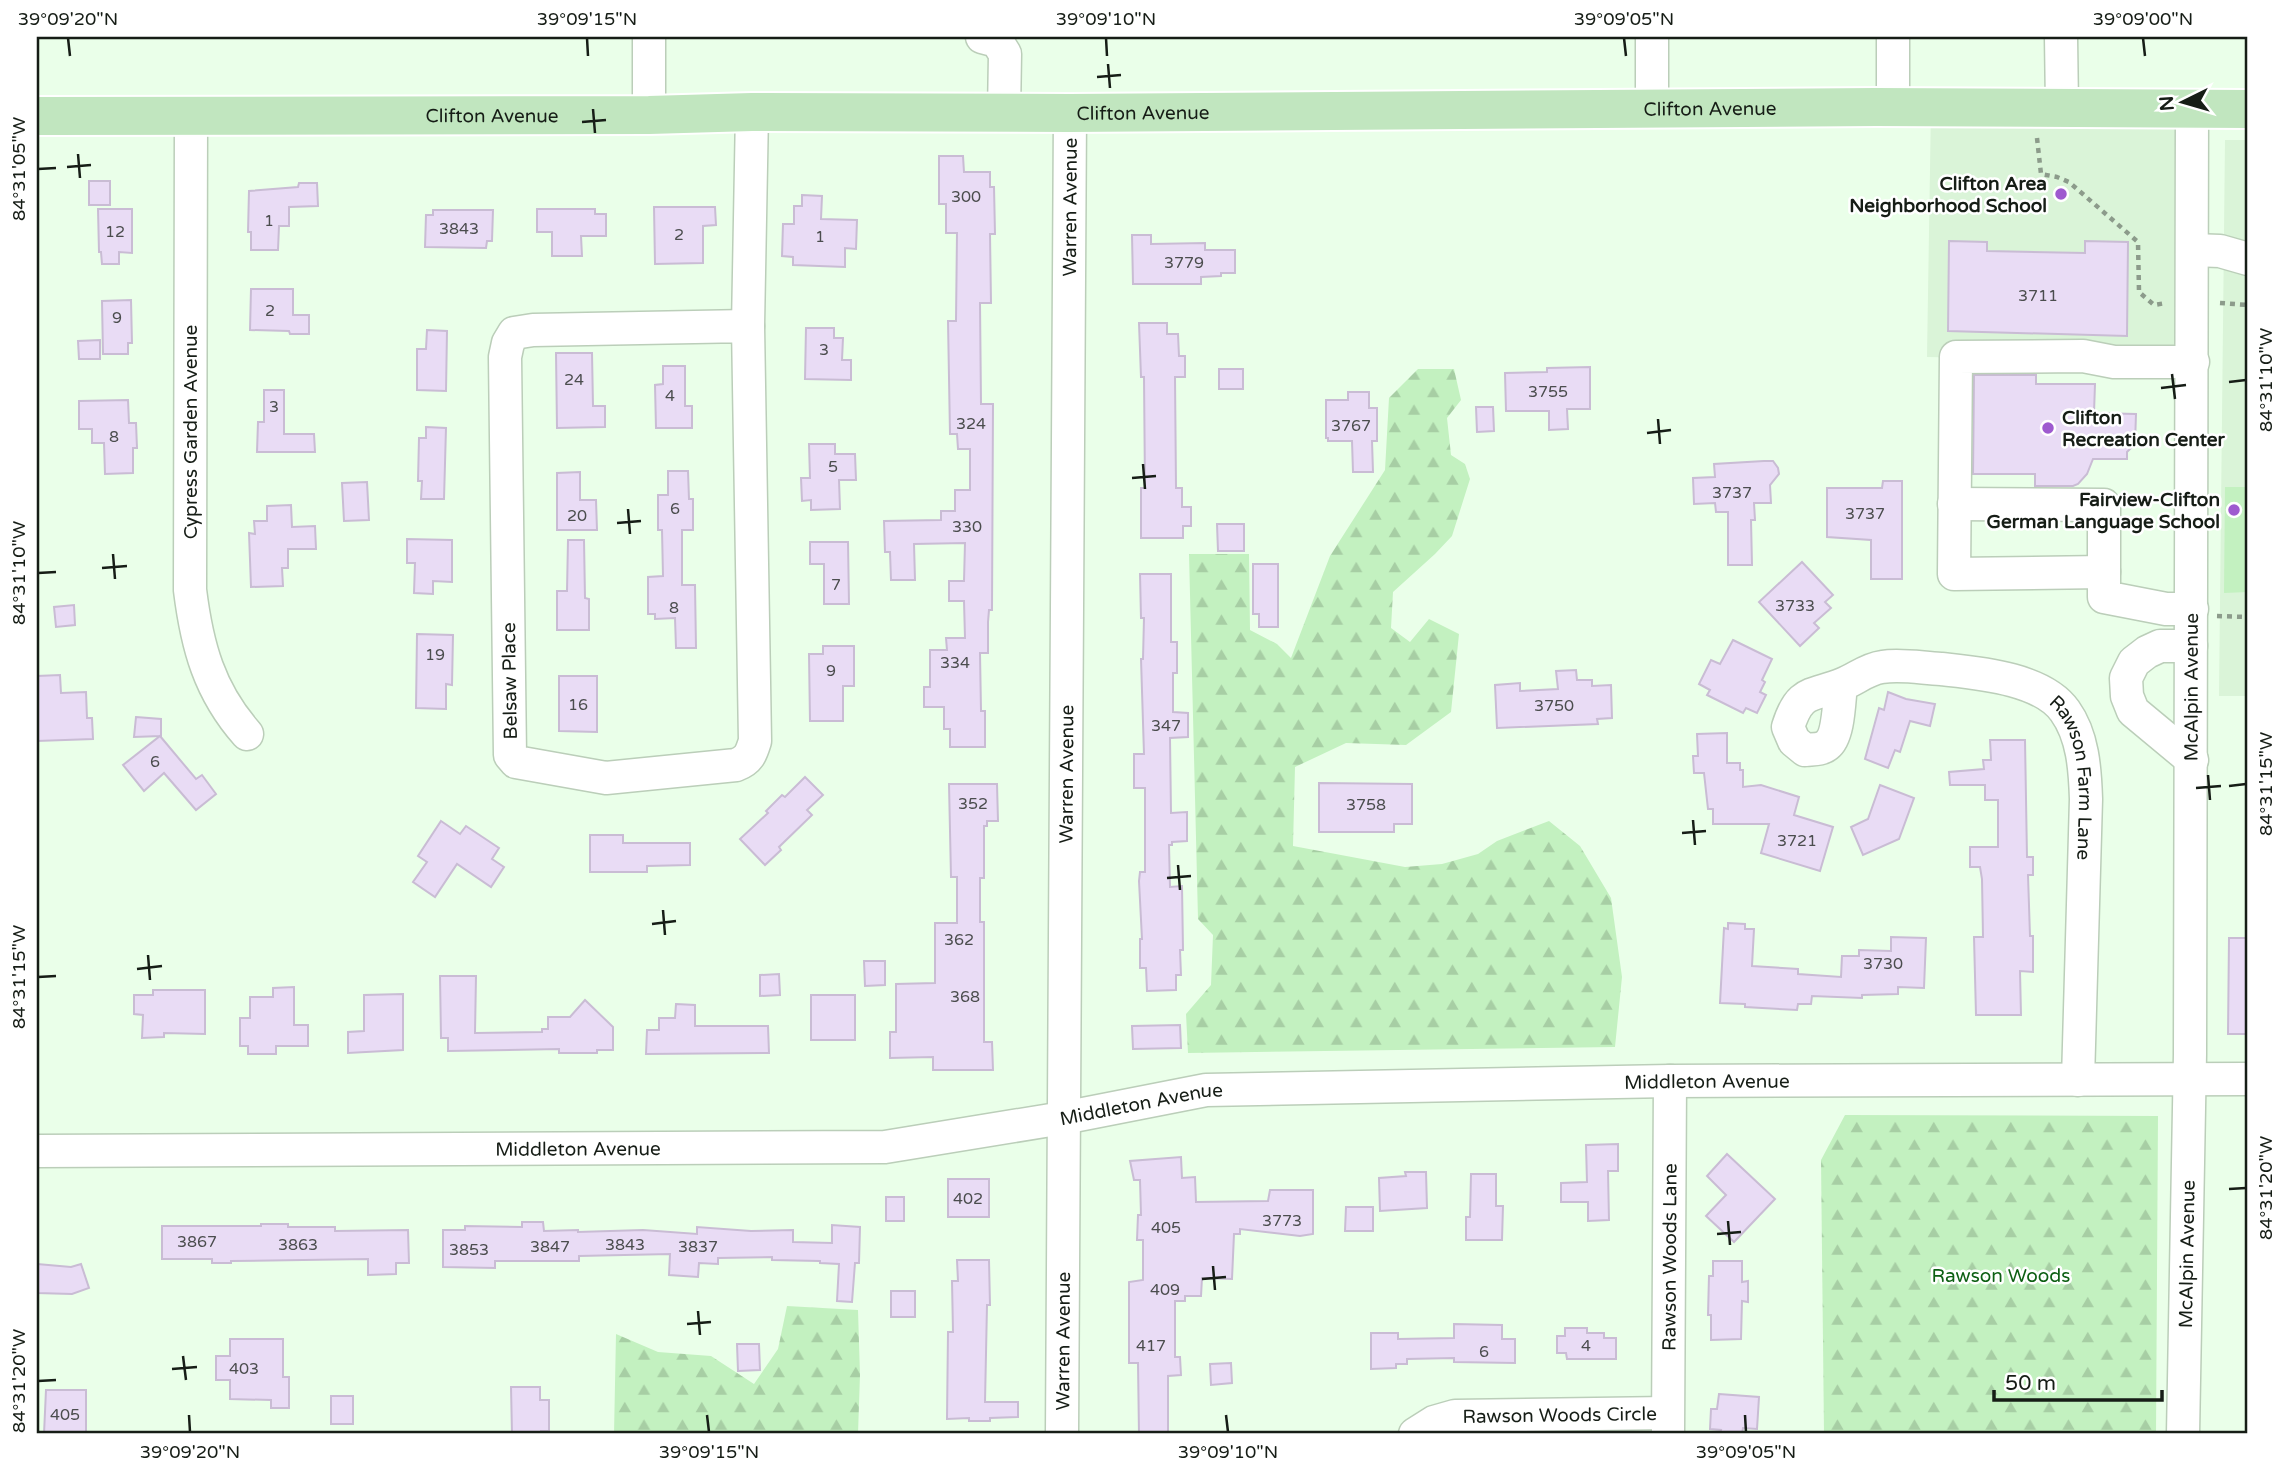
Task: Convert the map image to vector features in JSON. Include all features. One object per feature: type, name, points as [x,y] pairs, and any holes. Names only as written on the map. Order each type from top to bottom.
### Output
[{"type":"main road","name":"Clifton Avenue","points":[[37,116],[1893,107],[2248,108]]},
{"type":"street","points":[[649,37],[649,115]]},
{"type":"street","points":[[982,37],[997,41],[1005,54],[1004,113]]},
{"type":"street","points":[[1652,37],[1652,108]]},
{"type":"street","points":[[1893,37],[1893,107]]},
{"type":"street","points":[[2062,37],[2062,107]]},
{"type":"street","name":"McAlpin Avenue","points":[[2183,1434],[2190,1079],[2191,646],[2204,613],[2193,362],[2192,108]]},
{"type":"street","name":"Belsaw Place","points":[[748,326],[533,330],[514,333],[508,343],[505,357],[510,755],[516,762],[606,778],[736,765],[751,754],[755,741],[748,326],[752,112]]},
{"type":"street","name":"Warren Avenue","points":[[1062,1434],[1070,113]]},
{"type":"street","name":"Cypress Garden Avenue","points":[[191,116],[190,590],[195,630],[212,683],[224,706],[247,734]]},
{"type":"street","points":[[2193,250],[2220,251],[2248,259]]},
{"type":"street","points":[[2104,572],[1954,574],[1956,357],[2083,356],[2114,362],[2193,362]]},
{"type":"street","points":[[1954,503],[2104,505],[2104,597],[2204,613]]},
{"type":"street","points":[[2191,646],[2160,646],[2147,652],[2134,662],[2126,678],[2127,696],[2133,711],[2192,760]]},
{"type":"street","name":"Rawson Farm Lane","points":[[1841,685],[1882,667],[1907,666],[1985,674],[2038,690],[2064,710],[2080,746],[2086,799],[2078,1080]]},
{"type":"street","name":"Middleton Avenue","points":[[37,1151],[885,1147],[1063,1118],[1206,1090],[1670,1081],[2248,1080]]},
{"type":"street","name":"Rawson Woods Lane","points":[[1667,1424],[1670,1081]]},
{"type":"street","name":"Rawson Woods Circle","points":[[1415,1434],[1434,1422],[1455,1416],[1667,1424]]},
{"type":"path","points":[[2037,137],[2041,174],[2068,181],[2138,242],[2139,292],[2154,305],[2169,302]]},
{"type":"path","points":[[2220,303],[2248,305]]},
{"type":"path","points":[[2204,613],[2248,617]]},
{"type":"shaded area","name":"Clifton Area Neighborhood School","points":[[1931,107],[2192,108],[2193,362],[1927,357]]},
{"type":"shaded area","name":"Fairview-Clifton German Language School","points":[[2225,140],[2248,140],[2248,696],[2219,696]]},
{"type":"green space","points":[[1418,369],[1454,369],[1461,400],[1447,418],[1451,455],[1465,464],[1470,479],[1452,536],[1393,592],[1391,628],[1410,642],[1429,619],[1459,634],[1451,712],[1406,745],[1346,743],[1295,767],[1293,846],[1405,867],[1442,864],[1478,854],[1497,841],[1549,821],[1580,846],[1611,898],[1622,977],[1615,1047],[1188,1053],[1186,1014],[1211,985],[1213,935],[1198,919],[1189,554],[1249,554],[1250,630],[1277,644],[1291,658],[1330,556],[1385,470],[1389,398]]},
{"type":"green space","points":[[2225,487],[2248,487],[2248,592],[2224,593]]},
{"type":"green space","name":"Rawson Woods","points":[[1845,1115],[2158,1116],[2156,1434],[1824,1434],[1821,1160]]},
{"type":"green space","points":[[787,1306],[858,1310],[858,1434],[614,1434],[616,1334],[658,1352],[711,1356],[754,1384],[778,1349]]},
{"type":"building","points":[[939,156],[963,156],[964,172],[990,172],[990,187],[994,187],[995,234],[990,234],[991,303],[980,303],[981,404],[993,404],[992,610],[989,610],[988,653],[980,653],[985,747],[950,747],[950,729],[944,729],[944,707],[924,707],[924,687],[930,687],[930,650],[947,650],[946,638],[965,638],[964,601],[949,601],[949,581],[964,581],[965,543],[914,544],[915,580],[891,580],[890,552],[885,552],[884,521],[941,520],[941,511],[955,511],[955,490],[970,490],[970,449],[958,449],[957,434],[950,434],[948,321],[956,321],[957,233],[946,233],[946,204],[939,204]]},
{"type":"building","points":[[89,181],[110,181],[110,205],[89,205]]},
{"type":"building","points":[[299,183],[317,183],[318,206],[289,207],[289,226],[279,226],[278,250],[251,250],[251,232],[248,232],[249,191],[298,187]]},
{"type":"building","points":[[802,195],[822,196],[821,219],[857,220],[856,249],[845,248],[845,267],[793,265],[793,257],[782,256],[783,224],[794,224],[794,206],[802,206]]},
{"type":"building","points":[[654,207],[715,207],[716,225],[703,226],[703,263],[655,264]]},
{"type":"building","points":[[98,209],[132,209],[132,253],[119,252],[119,264],[102,264],[99,252]]},
{"type":"building","points":[[537,209],[595,209],[595,214],[606,214],[606,236],[581,236],[582,256],[552,256],[552,232],[537,232]]},
{"type":"building","points":[[433,210],[493,210],[492,241],[487,241],[486,248],[425,247],[426,215],[433,215]]},
{"type":"building","points":[[1132,235],[1151,235],[1151,244],[1205,243],[1205,250],[1235,250],[1235,273],[1201,277],[1201,284],[1133,284]]},
{"type":"building","points":[[1949,241],[1987,242],[1987,251],[2085,253],[2085,241],[2128,242],[2127,336],[1948,331]]},
{"type":"building","points":[[251,289],[293,289],[293,315],[309,315],[309,334],[250,330]]},
{"type":"building","points":[[131,300],[132,343],[128,343],[128,354],[103,354],[102,301]]},
{"type":"building","points":[[1139,323],[1167,323],[1167,334],[1178,334],[1179,356],[1185,356],[1185,377],[1175,377],[1176,488],[1182,488],[1182,507],[1191,507],[1191,526],[1183,526],[1183,538],[1141,538],[1141,488],[1145,488],[1144,377],[1141,377]]},
{"type":"building","points":[[806,328],[834,328],[834,338],[843,338],[842,360],[851,360],[851,380],[805,379]]},
{"type":"building","points":[[427,330],[447,331],[446,391],[417,390],[417,349],[426,349]]},
{"type":"building","points":[[100,340],[100,359],[79,359],[78,341]]},
{"type":"building","points":[[556,353],[592,353],[593,406],[605,406],[605,427],[557,428]]},
{"type":"building","points":[[663,366],[685,366],[685,406],[692,406],[692,428],[656,428],[655,385],[663,384]]},
{"type":"building","points":[[1590,367],[1590,409],[1567,409],[1568,429],[1549,430],[1549,411],[1506,411],[1505,373]]},
{"type":"building","points":[[1219,369],[1243,369],[1243,389],[1219,389]]},
{"type":"building","name":"Clifton Recreation Center","points":[[1974,375],[2036,375],[2036,384],[2095,384],[2094,413],[2136,414],[2135,444],[2127,452],[2127,459],[2093,459],[2087,474],[2073,486],[2035,486],[2035,474],[1973,474]]},
{"type":"building","points":[[264,390],[284,390],[284,434],[314,434],[315,452],[257,452],[258,422],[264,422]]},
{"type":"building","points":[[1348,392],[1369,392],[1369,408],[1377,408],[1377,441],[1372,441],[1373,472],[1353,472],[1352,441],[1328,441],[1326,438],[1326,400],[1348,400]]},
{"type":"building","points":[[128,400],[129,423],[136,423],[137,448],[133,448],[133,473],[105,474],[104,443],[92,443],[92,429],[79,429],[79,401]]},
{"type":"building","points":[[1476,407],[1493,407],[1494,431],[1477,432]]},
{"type":"building","points":[[426,427],[446,428],[444,499],[421,499],[422,481],[418,481],[419,438],[426,438]]},
{"type":"building","points":[[809,444],[835,444],[835,454],[855,454],[856,480],[839,480],[840,509],[811,510],[811,500],[802,501],[801,478],[810,478]]},
{"type":"building","points":[[1773,461],[1779,474],[1770,485],[1771,503],[1754,503],[1755,520],[1751,520],[1752,565],[1728,565],[1728,512],[1716,512],[1715,503],[1694,504],[1693,478],[1715,477],[1714,464]]},
{"type":"building","points":[[668,471],[688,471],[689,499],[693,499],[693,530],[682,530],[682,585],[695,585],[696,648],[676,648],[675,618],[655,619],[655,614],[648,614],[648,577],[663,576],[662,530],[658,530],[658,495],[668,495]]},
{"type":"building","points":[[580,472],[580,500],[596,500],[597,530],[557,530],[557,473]]},
{"type":"building","points":[[1883,481],[1902,481],[1902,579],[1871,579],[1871,540],[1827,537],[1827,488],[1882,488]]},
{"type":"building","points":[[367,482],[369,520],[344,521],[342,483]]},
{"type":"building","points":[[291,505],[292,527],[315,526],[316,549],[288,549],[288,568],[282,568],[283,586],[251,587],[249,533],[255,534],[254,521],[267,521],[267,506]]},
{"type":"building","points":[[1217,524],[1244,524],[1244,551],[1218,551]]},
{"type":"building","points":[[407,539],[452,540],[452,582],[433,581],[433,594],[414,593],[415,563],[407,563]]},
{"type":"building","points":[[568,540],[584,540],[585,598],[589,599],[589,630],[557,630],[557,591],[567,591]]},
{"type":"building","points":[[810,542],[848,542],[849,604],[824,604],[824,564],[810,564]]},
{"type":"building","points":[[1802,562],[1833,595],[1825,602],[1831,608],[1814,623],[1819,628],[1800,646],[1759,602]]},
{"type":"building","points":[[1253,564],[1278,564],[1278,627],[1259,627],[1259,614],[1253,614]]},
{"type":"building","points":[[1140,574],[1171,574],[1171,642],[1177,642],[1177,673],[1173,673],[1173,712],[1188,713],[1188,737],[1170,738],[1171,813],[1187,812],[1187,841],[1172,842],[1172,845],[1169,845],[1170,887],[1182,886],[1183,950],[1180,950],[1181,975],[1176,975],[1176,990],[1147,991],[1146,968],[1140,968],[1142,939],[1139,881],[1140,872],[1145,872],[1145,788],[1134,788],[1134,754],[1144,754],[1141,659],[1144,618],[1141,618]]},
{"type":"building","points":[[74,605],[75,625],[56,627],[54,607]]},
{"type":"building","points":[[417,634],[453,635],[452,685],[446,684],[446,709],[416,708]]},
{"type":"building","points":[[1733,640],[1772,659],[1762,680],[1765,682],[1760,692],[1766,695],[1757,713],[1746,708],[1743,713],[1707,695],[1710,690],[1699,684],[1711,660],[1720,664]]},
{"type":"building","points":[[823,646],[854,646],[854,686],[843,686],[843,721],[810,721],[809,654],[823,654]]},
{"type":"building","points":[[1576,670],[1577,680],[1592,680],[1592,686],[1611,685],[1612,718],[1597,719],[1598,724],[1497,728],[1495,685],[1520,683],[1520,691],[1558,689],[1556,671]]},
{"type":"building","points":[[60,675],[61,693],[86,692],[87,718],[92,718],[93,739],[37,741],[37,676]]},
{"type":"building","points":[[559,676],[597,676],[597,732],[559,731]]},
{"type":"building","points":[[1888,692],[1906,699],[1935,704],[1930,726],[1910,721],[1900,752],[1895,750],[1888,768],[1865,759],[1879,708],[1884,710]]},
{"type":"building","points":[[136,717],[161,719],[161,736],[134,737]]},
{"type":"building","points":[[1727,733],[1727,763],[1740,763],[1740,770],[1743,770],[1743,787],[1761,785],[1799,797],[1794,815],[1833,827],[1820,871],[1761,853],[1769,824],[1713,824],[1713,809],[1708,809],[1704,773],[1694,773],[1693,756],[1698,756],[1697,734]]},
{"type":"building","points":[[160,736],[196,779],[202,775],[216,794],[196,810],[164,773],[144,791],[123,765]]},
{"type":"building","points":[[1990,740],[2025,740],[2027,857],[2033,857],[2033,875],[2028,875],[2033,972],[2020,971],[2021,1015],[1976,1015],[1974,937],[1983,937],[1982,879],[1980,867],[1970,867],[1970,847],[1998,847],[1998,800],[1985,800],[1985,785],[1950,785],[1949,772],[1984,769],[1983,760],[1991,760]]},
{"type":"building","points":[[805,777],[823,795],[807,810],[812,815],[779,847],[781,850],[765,865],[740,839],[768,813],[766,811],[782,795],[785,797]]},
{"type":"building","points":[[1319,783],[1412,784],[1412,824],[1394,824],[1394,832],[1319,832]]},
{"type":"building","points":[[949,784],[997,784],[998,821],[987,821],[987,826],[984,826],[984,878],[980,878],[980,922],[984,922],[984,1042],[992,1042],[993,1070],[933,1070],[933,1057],[890,1058],[890,1032],[896,1032],[896,984],[935,983],[935,923],[957,923],[957,877],[951,877]]},
{"type":"building","points":[[1880,785],[1914,798],[1899,839],[1863,855],[1851,827],[1868,819]]},
{"type":"building","points":[[441,821],[460,834],[466,826],[499,848],[492,859],[504,867],[491,887],[457,864],[435,897],[413,882],[427,862],[418,856]]},
{"type":"building","points":[[590,835],[623,835],[623,843],[690,843],[690,865],[647,866],[647,872],[590,872]]},
{"type":"building","points":[[1728,923],[1745,924],[1745,929],[1754,929],[1752,966],[1798,969],[1798,974],[1841,977],[1842,956],[1859,956],[1859,950],[1891,951],[1891,937],[1926,938],[1924,988],[1898,987],[1898,994],[1862,995],[1862,998],[1812,996],[1811,1004],[1798,1004],[1797,1010],[1720,1003],[1724,928],[1728,929]]},
{"type":"building","points":[[2229,938],[2248,938],[2248,1034],[2228,1034]]},
{"type":"building","points":[[864,961],[885,961],[885,985],[865,986]]},
{"type":"building","points":[[779,974],[780,995],[760,996],[760,975]]},
{"type":"building","points":[[440,976],[476,976],[475,1033],[542,1032],[542,1029],[548,1029],[548,1017],[570,1017],[585,1000],[613,1027],[613,1050],[597,1050],[597,1053],[559,1053],[559,1049],[448,1051],[448,1038],[441,1038]]},
{"type":"building","points":[[294,987],[294,1025],[308,1025],[308,1046],[276,1046],[276,1054],[248,1054],[248,1046],[240,1046],[240,1018],[250,1018],[250,997],[273,997],[273,988]]},
{"type":"building","points":[[153,990],[205,990],[205,1034],[164,1033],[164,1037],[142,1038],[143,1015],[134,1014],[134,995],[153,995]]},
{"type":"building","points":[[403,994],[403,1050],[348,1053],[348,1032],[364,1031],[364,995]]},
{"type":"building","points":[[811,995],[855,995],[855,1040],[811,1040]]},
{"type":"building","points":[[676,1004],[695,1005],[695,1026],[768,1026],[769,1053],[646,1054],[647,1030],[659,1030],[659,1018],[675,1018]]},
{"type":"building","points":[[1180,1025],[1181,1048],[1133,1049],[1132,1026]]},
{"type":"building","points":[[1618,1144],[1618,1171],[1608,1171],[1609,1220],[1588,1221],[1588,1202],[1561,1202],[1561,1183],[1587,1182],[1586,1145]]},
{"type":"building","points":[[1727,1154],[1775,1199],[1734,1242],[1706,1216],[1726,1195],[1707,1176]]},
{"type":"building","points":[[1181,1157],[1182,1178],[1195,1177],[1196,1202],[1268,1201],[1270,1190],[1313,1190],[1313,1234],[1300,1236],[1240,1229],[1240,1234],[1234,1234],[1232,1279],[1202,1278],[1201,1296],[1185,1296],[1185,1301],[1175,1301],[1175,1357],[1180,1357],[1181,1375],[1168,1376],[1168,1434],[1139,1434],[1138,1363],[1129,1363],[1129,1282],[1143,1280],[1143,1240],[1137,1240],[1138,1215],[1141,1215],[1140,1180],[1134,1180],[1130,1161]]},
{"type":"building","points":[[1405,1172],[1426,1172],[1427,1208],[1380,1211],[1379,1178],[1406,1176]]},
{"type":"building","points":[[1471,1174],[1496,1174],[1496,1206],[1503,1206],[1502,1240],[1466,1240],[1466,1217],[1470,1217]]},
{"type":"building","points":[[948,1179],[989,1179],[989,1217],[948,1217]]},
{"type":"building","points":[[886,1197],[904,1197],[904,1221],[886,1221]]},
{"type":"building","points":[[1346,1207],[1373,1207],[1373,1231],[1345,1231]]},
{"type":"building","points":[[522,1222],[543,1222],[544,1231],[643,1230],[697,1234],[697,1227],[751,1231],[793,1230],[793,1242],[832,1243],[832,1225],[860,1227],[859,1263],[855,1263],[852,1302],[837,1301],[839,1264],[820,1261],[772,1260],[772,1257],[718,1258],[718,1264],[699,1263],[698,1277],[669,1275],[670,1254],[579,1256],[579,1261],[495,1261],[495,1268],[443,1267],[443,1230],[465,1230],[465,1226],[522,1227]]},
{"type":"building","points":[[261,1224],[335,1227],[335,1231],[408,1230],[409,1263],[396,1263],[396,1274],[368,1275],[368,1259],[212,1263],[212,1259],[162,1259],[162,1226]]},
{"type":"building","points":[[957,1260],[989,1260],[990,1305],[987,1305],[985,1402],[1018,1402],[1018,1417],[990,1418],[990,1421],[947,1419],[948,1332],[953,1332],[952,1281],[958,1281]]},
{"type":"building","points":[[1713,1261],[1742,1261],[1742,1282],[1748,1281],[1748,1302],[1742,1301],[1741,1339],[1711,1340],[1711,1315],[1708,1315],[1709,1276],[1713,1276]]},
{"type":"building","points":[[37,1264],[71,1267],[81,1264],[89,1288],[72,1294],[37,1293]]},
{"type":"building","points":[[891,1291],[915,1291],[915,1317],[891,1317]]},
{"type":"building","points":[[1454,1324],[1502,1325],[1502,1339],[1515,1339],[1515,1363],[1454,1362],[1454,1358],[1407,1359],[1407,1364],[1396,1364],[1396,1368],[1371,1369],[1371,1333],[1398,1333],[1398,1339],[1454,1338]]},
{"type":"building","points":[[1565,1328],[1587,1328],[1587,1333],[1604,1333],[1604,1338],[1616,1338],[1616,1359],[1567,1359],[1566,1353],[1557,1353],[1557,1336],[1565,1336]]},
{"type":"building","points":[[230,1339],[283,1339],[283,1377],[289,1377],[289,1408],[271,1408],[271,1400],[230,1399],[230,1380],[216,1380],[216,1356],[230,1356]]},
{"type":"building","points":[[737,1344],[759,1344],[760,1370],[738,1371]]},
{"type":"building","points":[[1231,1363],[1232,1383],[1211,1385],[1210,1364]]},
{"type":"building","points":[[511,1387],[540,1387],[540,1400],[549,1400],[549,1431],[541,1431],[541,1434],[512,1434]]},
{"type":"building","points":[[46,1390],[86,1390],[86,1434],[44,1434]]},
{"type":"building","points":[[1719,1394],[1759,1397],[1757,1429],[1743,1428],[1742,1434],[1720,1434],[1721,1430],[1710,1429],[1711,1409],[1717,1409]]},
{"type":"building","points":[[331,1396],[353,1396],[353,1424],[331,1424]]},
{"type":"place","name":"Clifton Area Neighborhood School","points":[[2061,194]]},
{"type":"place","name":"Clifton Recreation Center","points":[[2048,428]]},
{"type":"place","name":"Fairview-Clifton German Language School","points":[[2234,510]]}]
